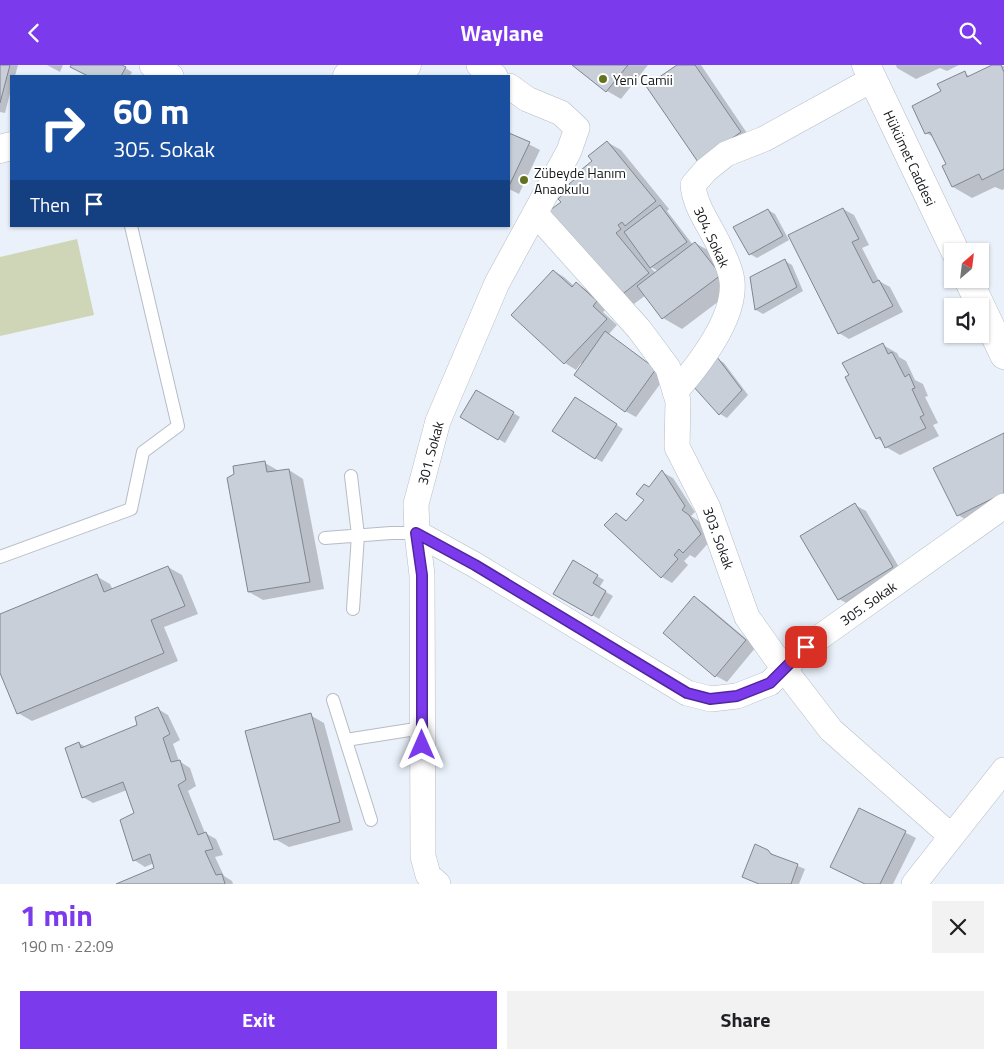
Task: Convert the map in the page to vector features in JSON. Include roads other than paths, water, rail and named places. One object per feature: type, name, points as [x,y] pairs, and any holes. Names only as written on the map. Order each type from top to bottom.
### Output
[{"type":"street","points":[[152,65],[169,75]]},
{"type":"street","points":[[352,75],[407,65]]},
{"type":"street","points":[[479,65],[494,75]]},
{"type":"street","name":"Hükümet Caddesi","points":[[869,72],[951,243]]},
{"type":"street","name":"304. Sokak","points":[[676,392],[697,367],[720,328],[730,305],[732,281],[722,252],[694,198],[693,185],[706,170],[726,154],[764,139],[869,72]]},
{"type":"street","name":"301. Sokak","points":[[438,884],[428,875],[423,856],[422,575],[416,533],[416,504],[438,421],[496,283],[569,151],[577,128],[561,113],[527,99],[510,87]]},
{"type":"street","name":"303. Sokak","points":[[535,213],[638,329],[668,368],[678,401],[677,447],[708,508],[747,617],[831,730],[951,836]]},
{"type":"street","points":[[972,288],[1004,355]]},
{"type":"street","name":"305. Sokak","points":[[416,533],[475,565],[687,693],[710,699],[737,696],[770,683],[806,647],[1004,506]]},
{"type":"street","points":[[914,884],[1004,770]]},
{"type":"lane","points":[[0,557],[131,509],[143,452],[178,426],[131,227]]},
{"type":"lane","points":[[351,475],[358,535],[353,609]]},
{"type":"lane","points":[[326,538],[416,533]]},
{"type":"lane","points":[[333,700],[371,820]]},
{"type":"lane","points":[[346,740],[422,729]]},
{"type":"place","name":"Yeni Camii","points":[[603,79]]},
{"type":"place","name":"Zübeyde Hanım Anaokulu","points":[[524,180]]}]
